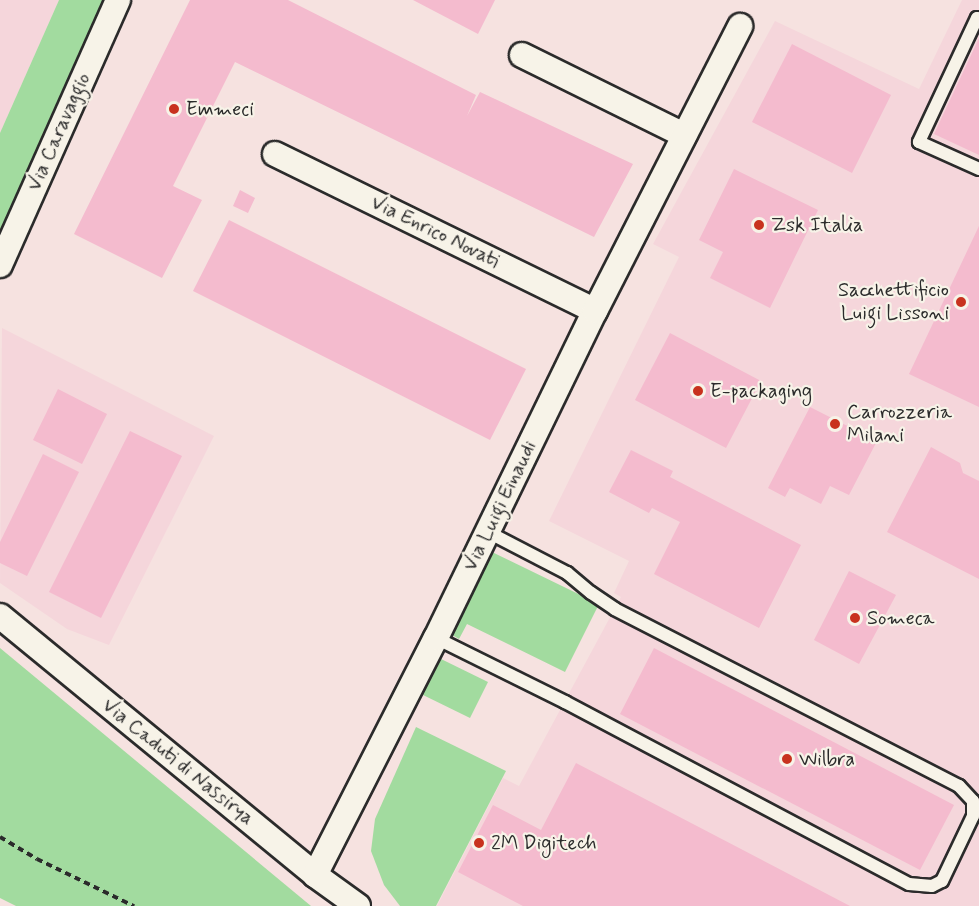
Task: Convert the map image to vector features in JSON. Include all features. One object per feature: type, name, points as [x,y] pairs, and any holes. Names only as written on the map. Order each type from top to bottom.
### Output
[{"type":"street","name":"Via Caravaggio","points":[[0,265],[118,0]]},
{"type":"street","name":"Via Luigi Einaudi","points":[[315,875],[436,638],[595,311],[740,26]]},
{"type":"street","points":[[522,55],[684,135]]},
{"type":"street","name":"Via Enrico Novati","points":[[275,154],[595,311]]},
{"type":"street","name":"Via Caduti di Nassirya","points":[[0,616],[315,875],[358,906]]},
{"type":"lane","points":[[979,19],[977,18],[919,142],[979,169]]},
{"type":"lane","points":[[436,638],[565,702],[909,884],[932,886],[942,880],[974,816],[973,801],[959,786],[615,609],[567,573],[488,532]]},
{"type":"path","points":[[0,837],[37,859],[134,906]]},
{"type":"shaded area","points":[[0,0],[59,0],[0,133]]},
{"type":"shaded area","points":[[962,0],[979,0],[979,906],[437,906],[503,778],[519,786],[621,597],[614,593],[629,561],[549,521],[679,257],[653,244],[775,21],[919,89]]},
{"type":"shaded area","points":[[2,328],[214,436],[109,645],[67,629],[0,583]]},
{"type":"green space","points":[[59,0],[107,0],[0,246],[0,133]]},
{"type":"green space","points":[[492,552],[599,604],[565,672],[467,624],[459,639],[452,635]]},
{"type":"green space","points":[[0,648],[311,906],[16,906],[0,898]]},
{"type":"green space","points":[[439,658],[488,682],[470,718],[421,694]]},
{"type":"green space","points":[[416,727],[506,771],[436,906],[400,906],[384,885],[371,851],[375,819]]},
{"type":"building","points":[[190,0],[288,0],[476,95],[467,116],[480,92],[633,164],[594,237],[235,62],[173,186],[202,200],[162,278],[74,234]]},
{"type":"building","points":[[413,0],[495,0],[478,34]]},
{"type":"building","points":[[979,38],[979,155],[934,134]]},
{"type":"building","points":[[792,44],[891,95],[852,173],[752,122]]},
{"type":"building","name":"Zsk Italia","points":[[734,169],[818,210],[770,308],[710,278],[723,252],[699,240]]},
{"type":"building","points":[[240,190],[255,198],[248,213],[233,206]]},
{"type":"building","points":[[229,220],[526,369],[490,440],[193,291]]},
{"type":"building","name":"Sacchettificio Luigi Lissoni","points":[[979,226],[979,407],[909,374]]},
{"type":"building","name":"E-packaging","points":[[670,333],[761,381],[726,448],[635,400]]},
{"type":"building","points":[[58,389],[107,414],[82,464],[33,440]]},
{"type":"building","points":[[810,407],[877,441],[849,495],[830,486],[821,504],[790,488],[785,497],[768,488]]},
{"type":"building","points":[[130,431],[182,456],[101,618],[49,592]]},
{"type":"building","points":[[931,447],[960,463],[963,473],[979,481],[979,579],[887,532]]},
{"type":"building","points":[[631,450],[673,471],[670,477],[801,545],[759,628],[654,574],[680,522],[652,508],[649,513],[609,492]]},
{"type":"building","points":[[43,454],[79,472],[27,576],[0,563],[0,542]]},
{"type":"building","name":"Someca","points":[[849,571],[896,595],[859,664],[814,640]]},
{"type":"building","name":"Wilbra","points":[[654,648],[954,805],[920,870],[620,714]]},
{"type":"building","points":[[576,763],[850,906],[523,906],[458,872],[493,805],[541,830]]},
{"type":"place","name":"Emmeci","points":[[174,109]]},
{"type":"place","name":"Zsk Italia","points":[[759,225]]},
{"type":"place","name":"Sacchettificio Luigi Lissoni","points":[[961,302]]},
{"type":"place","name":"E-packaging","points":[[698,391]]},
{"type":"place","name":"Carrozzeria Milani","points":[[835,424]]},
{"type":"place","name":"Someca","points":[[855,618]]},
{"type":"place","name":"Wilbra","points":[[787,759]]},
{"type":"place","name":"2M Digitech","points":[[479,843]]}]
